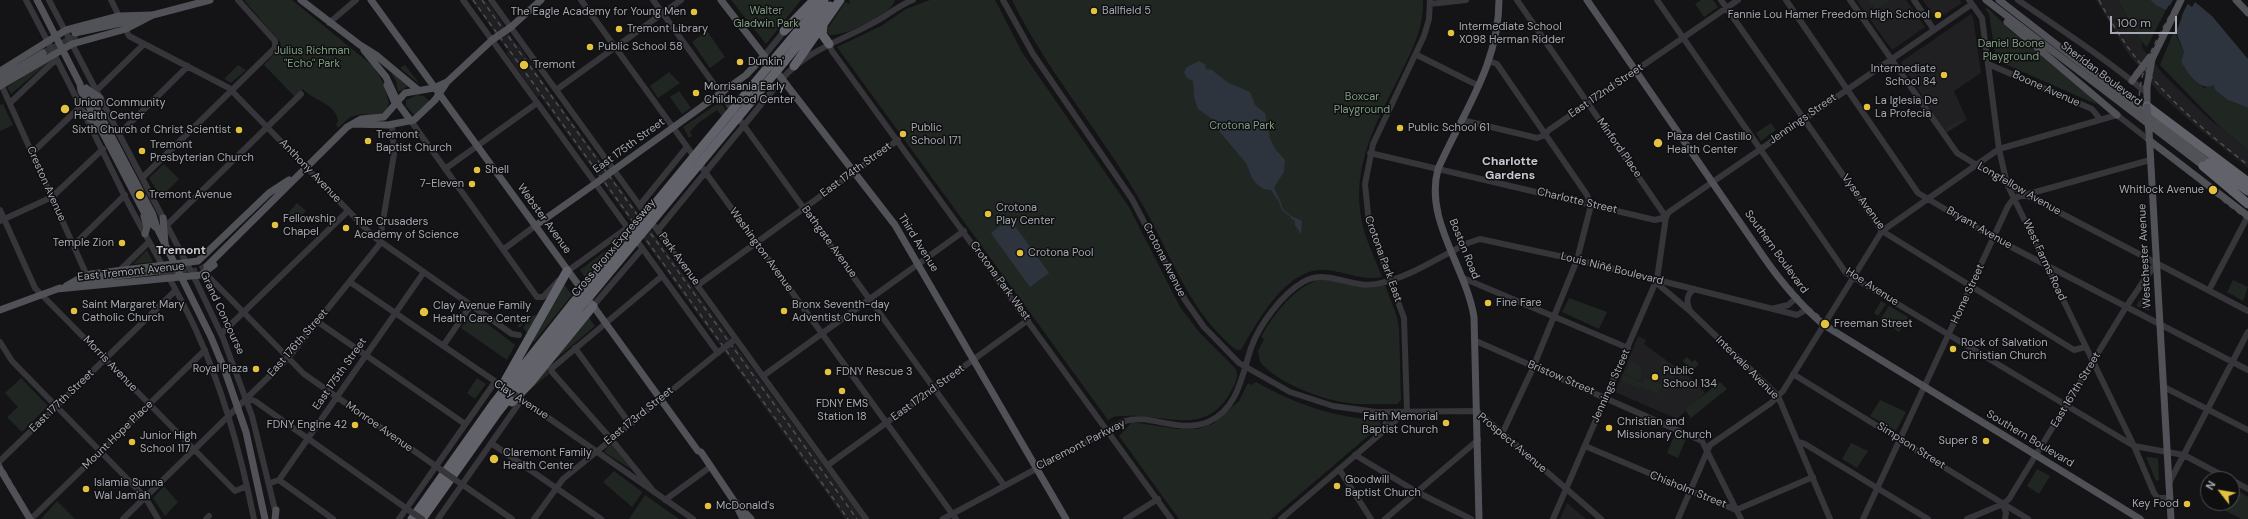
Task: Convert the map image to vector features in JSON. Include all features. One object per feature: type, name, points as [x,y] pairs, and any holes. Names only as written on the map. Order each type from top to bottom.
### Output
[{"type":"highway","points":[[784,31],[814,0]]},
{"type":"highway","name":"Cross Bronx Expressway","points":[[410,513],[483,418],[780,59],[824,0]]},
{"type":"highway","name":"Cross Bronx Expressway","points":[[780,59],[835,0]]},
{"type":"highway","points":[[794,66],[840,0]]},
{"type":"highway","points":[[823,26],[822,34],[829,44]]},
{"type":"highway","points":[[2147,106],[2248,182]]},
{"type":"highway","points":[[2206,164],[2248,191]]},
{"type":"highway","points":[[2206,164],[2248,204]]},
{"type":"highway","points":[[483,418],[567,271]]},
{"type":"highway","name":"Cross Bronx Expressway","points":[[422,519],[576,306]]},
{"type":"highway","points":[[498,412],[511,404],[531,382],[593,306]]},
{"type":"main road","name":"Grand Concourse","points":[[38,0],[153,215],[164,244],[213,342],[238,406],[251,453],[265,519]]},
{"type":"main road","points":[[76,35],[210,0]]},
{"type":"main road","points":[[301,0],[360,45],[376,55],[418,90]]},
{"type":"main road","name":"Webster Avenue","points":[[371,0],[698,451],[697,455],[706,467],[710,468],[734,501],[751,519]]},
{"type":"main road","name":"East Tremont Avenue","points":[[411,122],[416,120],[439,95],[447,82],[492,40],[511,27],[541,0]]},
{"type":"main road","name":"Third Avenue","points":[[721,0],[895,225],[1038,467],[1066,519]]},
{"type":"main road","name":"Boston Road","points":[[1479,519],[1476,341],[1473,307],[1435,204],[1435,184],[1438,169],[1479,86],[1489,61],[1497,30],[1499,0]]},
{"type":"main road","name":"Southern Boulevard","points":[[1587,0],[1763,256],[1795,299],[1806,310],[1824,325],[2140,519]]},
{"type":"main road","name":"Sheridan Boulevard","points":[[1986,0],[1995,9],[2206,164]]},
{"type":"main road","name":"Sheridan Boulevard","points":[[1999,0],[2206,164]]},
{"type":"main road","name":"Westchester Avenue","points":[[2171,519],[2147,90],[2152,57],[2181,0]]},
{"type":"main road","points":[[2236,0],[2248,13]]},
{"type":"main road","points":[[1995,9],[2024,38],[2116,115]]},
{"type":"main road","points":[[1,80],[48,40],[66,30],[121,23],[153,15]]},
{"type":"main road","points":[[1,80],[56,57],[63,48],[121,23]]},
{"type":"main road","points":[[351,124],[392,125],[411,122],[396,102],[380,69],[360,45]]},
{"type":"main road","points":[[1,80],[43,51]]},
{"type":"main road","name":"East 175th Street","points":[[535,226],[749,73],[764,56]]},
{"type":"main road","points":[[2132,81],[2136,74],[2152,57]]},
{"type":"main road","name":"East Tremont Avenue","points":[[88,281],[169,279],[193,276],[205,267],[289,182],[351,124],[361,119],[384,117],[405,93],[434,88],[447,82]]},
{"type":"main road","points":[[83,86],[98,94]]},
{"type":"main road","name":"Grand Concourse","points":[[83,86],[81,91],[98,124],[142,208],[157,228]]},
{"type":"main road","points":[[85,114],[98,124]]},
{"type":"main road","points":[[2149,140],[2248,216]]},
{"type":"main road","points":[[2206,164],[2248,194]]},
{"type":"main road","points":[[2206,164],[2248,200]]},
{"type":"main road","name":"East Tremont Avenue","points":[[0,310],[66,286],[88,281],[160,271],[174,264],[186,263],[202,258],[269,193],[289,182]]},
{"type":"main road","points":[[142,208],[147,228],[145,234]]},
{"type":"main road","points":[[163,218],[164,244]]},
{"type":"main road","name":"East Tremont Avenue","points":[[57,289],[88,281],[120,270],[160,271]]},
{"type":"main road","points":[[0,469],[2,479],[30,519]]},
{"type":"main road","name":"Webster Avenue","points":[[734,501],[743,519]]},
{"type":"main road","points":[[276,510],[276,519]]},
{"type":"street","points":[[26,0],[48,40],[149,242],[160,271],[169,279],[190,317],[205,350],[228,416],[247,486],[254,519]]},
{"type":"street","name":"Grand Concourse","points":[[49,0],[167,225],[221,334],[246,398],[276,510]]},
{"type":"street","name":"Anthony Avenue","points":[[111,0],[121,23],[129,36],[188,66],[232,91],[304,168],[380,241],[512,334],[519,335]]},
{"type":"street","points":[[142,178],[276,46],[275,41],[238,0]]},
{"type":"street","points":[[329,22],[356,0]]},
{"type":"street","points":[[463,0],[537,103],[597,182],[642,249],[719,352]]},
{"type":"street","name":"Park Avenue","points":[[491,0],[613,171],[640,205],[698,285],[735,340],[764,376],[866,519]]},
{"type":"street","name":"Washington Avenue","points":[[581,0],[956,519]]},
{"type":"street","name":"Bathgate Avenue","points":[[653,0],[1004,485]]},
{"type":"street","points":[[556,90],[681,0]]},
{"type":"street","points":[[764,56],[808,0]]},
{"type":"street","points":[[658,230],[782,78],[794,66],[806,56],[872,24],[902,2],[913,0]]},
{"type":"street","name":"Crotona Avenue","points":[[1003,0],[1033,54],[1132,199],[1175,284],[1194,314],[1224,348],[1247,368],[1290,392],[1312,400],[1357,411],[1406,411]]},
{"type":"street","points":[[1430,2],[1466,0]]},
{"type":"street","name":"Minford Place","points":[[1517,0],[1666,217]]},
{"type":"street","name":"Hoe Avenue","points":[[1657,0],[1846,273],[2066,407],[2134,446],[2184,455],[2214,471]]},
{"type":"street","name":"Vyse Avenue","points":[[1721,0],[1882,231],[2074,350],[2085,347]]},
{"type":"street","name":"East 172nd Street","points":[[1545,136],[1549,130],[1738,0]]},
{"type":"street","name":"Bryant Avenue","points":[[1786,0],[1918,193],[1994,238],[2248,370]]},
{"type":"street","name":"Longfellow Avenue","points":[[1850,0],[1955,151],[2026,195],[2248,310]]},
{"type":"street","points":[[1914,0],[1934,30]]},
{"type":"street","points":[[2018,0],[2055,27],[2084,44],[2132,81],[2147,90]]},
{"type":"street","name":"Crotona Park East","points":[[1406,411],[1405,325],[1371,231],[1366,211],[1365,184],[1370,153],[1379,130],[1417,55],[1427,26],[1430,2]]},
{"type":"street","name":"Jennings Street","points":[[1553,519],[1657,280],[1666,217],[1669,212],[1934,30],[1971,2]]},
{"type":"street","name":"West Farms Road","points":[[1971,2],[1982,16],[1999,150],[2007,184],[2092,363],[2134,446],[2154,494],[2158,498],[2169,498]]},
{"type":"street","points":[[98,94],[144,44]]},
{"type":"street","name":"Crotona Park West","points":[[829,44],[832,51],[964,231],[1171,519]]},
{"type":"street","points":[[1417,55],[1479,86]]},
{"type":"street","points":[[10,103],[51,64],[56,57]]},
{"type":"street","points":[[1489,61],[1497,64],[1545,136],[1587,195],[1591,205],[1577,260],[1555,317],[1502,434]]},
{"type":"street","name":"Boone Avenue","points":[[1988,64],[2092,110],[2100,119]]},
{"type":"street","points":[[119,134],[188,66]]},
{"type":"street","name":"Creston Avenue","points":[[1,80],[32,153],[74,244],[88,281]]},
{"type":"street","points":[[167,225],[301,94]]},
{"type":"street","points":[[445,169],[537,103]]},
{"type":"street","points":[[32,153],[81,106]]},
{"type":"street","points":[[1678,519],[1707,450],[1712,443],[1778,396],[1882,231],[1975,164],[1999,150],[2116,115],[2149,140]]},
{"type":"street","points":[[1462,120],[1537,138],[1545,136]]},
{"type":"street","points":[[411,122],[536,295],[541,298],[567,271],[627,228]]},
{"type":"street","name":"East 176th Street","points":[[123,519],[288,358],[350,282],[380,241],[394,154],[392,125]]},
{"type":"street","name":"East 174th Street","points":[[698,285],[898,140]]},
{"type":"street","points":[[640,205],[687,147]]},
{"type":"street","points":[[2,220],[52,197],[103,149]]},
{"type":"street","name":"Charlotte Street","points":[[1370,153],[1655,220],[1666,217]]},
{"type":"street","points":[[2014,198],[2150,160]]},
{"type":"street","points":[[74,244],[125,195]]},
{"type":"street","name":"Home Street","points":[[1863,519],[2008,206],[2014,198]]},
{"type":"street","name":"Morris Avenue","points":[[0,210],[2,220],[35,288],[235,491],[247,486]]},
{"type":"street","points":[[221,334],[348,211]]},
{"type":"street","points":[[2209,290],[2248,216]]},
{"type":"street","name":"East 175th Street","points":[[504,249],[535,226]]},
{"type":"street","points":[[764,376],[964,231]]},
{"type":"street","name":"Louis Niñé Boulevard","points":[[1390,281],[1474,240],[1484,239],[1577,260],[1797,315],[1806,310]]},
{"type":"street","points":[[120,270],[149,242]]},
{"type":"street","points":[[593,306],[642,249]]},
{"type":"street","name":"East 167th Street","points":[[2003,504],[2009,499],[2126,307],[2156,263]]},
{"type":"street","name":"Monroe Avenue","points":[[205,267],[243,312],[306,376],[512,519]]},
{"type":"street","name":"East 175th Street","points":[[279,480],[424,272]]},
{"type":"street","points":[[654,492],[611,439],[552,372],[551,368],[662,276]]},
{"type":"street","name":"Claremont Parkway","points":[[943,519],[1038,467],[1132,419],[1183,426],[1212,420],[1223,411],[1237,393],[1247,368],[1251,349],[1265,323],[1284,299],[1302,282],[1321,276],[1369,285],[1390,281]]},
{"type":"street","points":[[1463,278],[1628,348]]},
{"type":"street","name":"Intervale Avenue","points":[[1657,280],[1660,286],[1691,312],[1778,396],[1830,519]]},
{"type":"street","name":"Clay Avenue","points":[[350,282],[597,451],[693,519]]},
{"type":"street","points":[[1691,312],[1687,304],[1687,298],[1694,289]]},
{"type":"street","name":"East 177th Street","points":[[0,461],[175,291]]},
{"type":"street","points":[[1773,308],[1788,305],[1795,299]]},
{"type":"street","points":[[443,346],[471,305]]},
{"type":"street","name":"East 172nd Street","points":[[828,465],[1028,320]]},
{"type":"street","points":[[318,322],[465,424]]},
{"type":"street","points":[[2169,484],[2248,332]]},
{"type":"street","name":"East 173rd Street","points":[[534,519],[556,488],[597,451],[735,340]]},
{"type":"street","name":"Bristow Street","points":[[1476,341],[1702,440],[1741,519]]},
{"type":"street","points":[[0,342],[12,361],[102,451],[145,497],[158,519]]},
{"type":"street","points":[[575,348],[630,424]]},
{"type":"street","name":"Mount Hope Place","points":[[30,519],[205,350]]},
{"type":"street","name":"Simpson Street","points":[[1793,374],[2028,519]]},
{"type":"street","points":[[399,519],[410,513],[465,424],[497,383]]},
{"type":"street","points":[[2164,387],[2248,430]]},
{"type":"street","points":[[246,398],[255,401],[410,513],[422,519]]},
{"type":"street","points":[[438,519],[460,483],[491,443],[521,399]]},
{"type":"street","points":[[1285,518],[1406,411]]},
{"type":"street","name":"Prospect Avenue","points":[[1406,411],[1476,411],[1601,519]]},
{"type":"street","points":[[1376,412],[1386,418],[1386,428]]},
{"type":"street","points":[[1385,519],[1478,440]]},
{"type":"street","points":[[1798,442],[1814,449],[1928,519]]},
{"type":"street","points":[[491,443],[601,519]]},
{"type":"street","name":"Chisholm Street","points":[[1585,446],[1690,492],[1736,510],[1813,477]]},
{"type":"street","points":[[1805,458],[1814,449]]},
{"type":"street","points":[[1355,455],[1417,492],[1471,519]]},
{"type":"street","points":[[665,500],[710,468]]},
{"type":"street","points":[[1339,469],[1371,519]]},
{"type":"street","points":[[270,483],[279,480],[333,519]]},
{"type":"street","points":[[1127,519],[1158,499]]},
{"type":"street","points":[[1967,519],[2003,504],[2006,513],[2005,519]]},
{"type":"shaded area","points":[[471,0],[485,0],[490,5],[549,90],[862,519],[845,519],[540,96],[538,97],[528,84],[506,53],[508,51]]},
{"type":"shaded area","points":[[1906,0],[1925,27],[1892,50],[1857,1]]},
{"type":"shaded area","name":"Fannie Lou Hamer Freedom High School","points":[[1923,0],[1960,0],[1962,3],[1936,20]]},
{"type":"shaded area","points":[[2096,0],[2118,0],[2141,41],[2143,49],[2164,75],[2207,117],[2248,150],[2248,168],[2198,128],[2159,93],[2127,52]]},
{"type":"shaded area","points":[[2150,0],[2183,0],[2192,7],[2195,2],[2212,16],[2248,59],[2248,108],[2228,100],[2216,91],[2213,85],[2208,87],[2204,86],[2194,80],[2181,61],[2184,52],[2176,32],[2182,17],[2169,5],[2166,10],[2157,6]]},
{"type":"shaded area","name":"Intermediate School 84","points":[[1971,14],[1973,17],[1981,73],[1954,91],[1967,120],[1946,133],[1901,62]]},
{"type":"shaded area","points":[[1199,61],[1205,64],[1206,69],[1212,70],[1227,82],[1250,92],[1255,105],[1265,113],[1270,139],[1276,150],[1285,160],[1284,172],[1274,187],[1279,199],[1277,199],[1271,190],[1264,189],[1258,185],[1252,178],[1246,163],[1219,131],[1215,121],[1198,109],[1194,97],[1193,81],[1187,78],[1184,72],[1187,67]]},
{"type":"shaded area","points":[[1289,215],[1302,221],[1301,234],[1295,225],[1295,221]]},
{"type":"shaded area","name":"Crotona Pool","points":[[1010,219],[1049,273],[1030,287],[991,233]]},
{"type":"shaded area","name":"Public School 134","points":[[1638,336],[1646,340],[1644,344],[1694,380],[1705,393],[1677,419],[1615,392]]},
{"type":"shaded area","points":[[1567,503],[1586,519],[1560,519]]},
{"type":"green space","name":"Julius Richman \"Echo\" Park","points":[[244,0],[292,0],[373,66],[383,82],[389,103],[383,114],[376,116],[362,114],[350,117],[338,128],[336,125],[338,121],[337,115],[329,106],[303,89],[295,97],[264,65],[281,47],[280,42]]},
{"type":"green space","name":"Walter Gladwin Park","points":[[731,0],[801,0],[766,44]]},
{"type":"green space","points":[[849,0],[895,0],[886,11],[867,23],[846,32],[830,35],[827,32],[828,28],[845,2],[850,4]]},
{"type":"green space","points":[[930,0],[995,0],[1022,52],[1129,207],[1180,307],[1200,333],[1236,369],[1237,376],[1234,385],[1229,395],[1219,408],[1207,416],[1195,419],[1182,420],[1140,416],[1118,416],[1108,420],[837,47],[881,26],[906,9]]},
{"type":"green space","name":"Crotona Park","points":[[1012,0],[1423,0],[1422,20],[1416,39],[1409,57],[1373,132],[1361,171],[1359,191],[1360,212],[1365,234],[1382,277],[1368,278],[1327,270],[1313,271],[1299,277],[1275,298],[1265,311],[1241,350],[1232,347],[1213,327],[1194,302],[1178,275],[1141,202],[1104,144],[1046,59]]},
{"type":"green space","points":[[1701,0],[1713,0],[1718,7],[1704,17],[1695,4]]},
{"type":"green space","points":[[1869,0],[1890,0],[1876,10]]},
{"type":"green space","points":[[2118,0],[2150,0],[2157,6],[2166,10],[2147,47],[2141,41]]},
{"type":"green space","name":"Daniel Boone Playground","points":[[1988,8],[2011,31],[2087,93],[2098,105],[1996,60],[1989,14],[1985,9]]},
{"type":"green space","points":[[707,31],[725,57],[710,68],[692,42]]},
{"type":"green space","points":[[2174,31],[2184,52],[2181,61],[2204,88],[2213,85],[2216,91],[2228,100],[2248,108],[2248,150],[2220,127],[2160,65]]},
{"type":"green space","points":[[51,58],[51,60],[11,94],[7,87]]},
{"type":"green space","points":[[238,65],[246,70],[231,83],[224,79]]},
{"type":"green space","points":[[405,65],[418,82],[419,84],[400,68]]},
{"type":"green space","points":[[390,71],[408,86],[398,92],[396,81]]},
{"type":"green space","points":[[669,72],[680,83],[658,98],[650,86]]},
{"type":"green space","points":[[679,91],[691,108],[682,114],[670,97]]},
{"type":"green space","points":[[417,95],[424,96],[429,101],[414,115],[406,106],[406,100]]},
{"type":"green space","points":[[720,102],[729,114],[724,119],[717,110],[697,124],[690,132],[692,136],[689,138],[683,127]]},
{"type":"green space","points":[[3,104],[13,125],[0,131],[0,105]]},
{"type":"green space","points":[[1962,119],[1963,122],[1947,132],[1946,128]]},
{"type":"green space","points":[[1771,123],[1776,130],[1761,141],[1756,133]]},
{"type":"green space","points":[[164,164],[179,179],[161,197],[149,178]]},
{"type":"green space","points":[[297,203],[306,211],[296,221],[288,213]]},
{"type":"green space","points":[[613,245],[585,278],[580,270]]},
{"type":"green space","points":[[147,250],[153,262],[133,264]]},
{"type":"green space","points":[[1317,280],[1334,281],[1368,288],[1385,285],[1397,317],[1399,329],[1401,400],[1397,404],[1348,403],[1321,397],[1279,378],[1260,362],[1258,351],[1264,339],[1261,337],[1278,311],[1292,296],[1308,284]]},
{"type":"green space","points":[[2233,280],[2248,287],[2243,301],[2227,292]]},
{"type":"green space","points":[[563,283],[572,295],[534,342],[532,340]]},
{"type":"green space","points":[[2147,288],[2149,311],[2136,306]]},
{"type":"green space","points":[[1569,298],[1607,312],[1599,329],[1562,312]]},
{"type":"green space","points":[[1881,301],[1886,304],[1878,316],[1874,313]]},
{"type":"green space","points":[[1889,306],[1908,317],[1899,332],[1880,320]]},
{"type":"green space","points":[[472,312],[515,345],[507,360],[461,328]]},
{"type":"green space","points":[[527,313],[531,316],[538,315],[529,335],[523,328],[529,319],[527,317],[521,327],[517,327]]},
{"type":"green space","points":[[588,316],[595,326],[551,363],[548,368],[549,374],[526,393]]},
{"type":"green space","points":[[1687,357],[1692,362],[1695,360],[1699,364],[1694,369],[1685,364],[1683,361]]},
{"type":"green space","points":[[1631,360],[1641,367],[1642,372],[1639,380],[1625,374]]},
{"type":"green space","points":[[1663,361],[1674,369],[1671,373],[1660,365]]},
{"type":"green space","points":[[1624,375],[1642,383],[1640,389],[1621,380]]},
{"type":"green space","points":[[21,378],[48,406],[22,432],[7,417],[18,407],[5,393]]},
{"type":"green space","points":[[477,378],[486,384],[475,399],[467,393]]},
{"type":"green space","points":[[1645,378],[1662,385],[1658,394],[1641,387]]},
{"type":"green space","points":[[1256,382],[1301,403],[1331,413],[1363,419],[1380,420],[1381,425],[1271,519],[1179,519],[1119,436],[1132,422],[1177,429],[1197,429],[1213,424],[1239,401],[1248,383],[1251,385]]},
{"type":"green space","points":[[1720,382],[1727,389],[1691,418],[1685,410]]},
{"type":"green space","points":[[1880,400],[1906,412],[1896,431],[1870,416]]},
{"type":"green space","points":[[1675,434],[1686,439],[1678,458],[1667,453]]},
{"type":"green space","points":[[1851,443],[1868,451],[1857,468],[1842,459]]},
{"type":"green space","points":[[611,444],[631,469],[604,452]]},
{"type":"green space","points":[[2146,457],[2158,458],[2159,480],[2156,481]]},
{"type":"green space","points":[[2037,469],[2050,476],[2039,494],[2027,486]]},
{"type":"green space","points":[[614,471],[642,493],[632,507],[603,482]]},
{"type":"green space","points":[[164,486],[178,502],[165,516],[153,498]]},
{"type":"green space","points":[[2240,492],[2248,497],[2248,519],[2241,519],[2226,511],[2240,511]]},
{"type":"green space","points":[[645,495],[679,519],[629,519]]},
{"type":"green space","points":[[57,501],[75,519],[41,519]]},
{"type":"pier","points":[[2173,0],[2184,0],[2188,3],[2181,17],[2169,7]]},
{"type":"waterway","points":[[1279,199],[1282,209],[1289,215]]},
{"type":"tunnel","points":[[43,53],[77,36]]},
{"type":"tunnel","points":[[159,275],[198,271],[207,266]]},
{"type":"railway","points":[[473,0],[848,519]]},
{"type":"railway","points":[[482,0],[857,519]]},
{"type":"railway","points":[[1589,0],[1777,272],[1806,305],[1837,331],[2144,519]]},
{"type":"railway","points":[[2099,0],[2129,49],[2164,91],[2203,129],[2248,165]]},
{"type":"railway","points":[[2178,0],[2154,45],[2143,74],[2140,92],[2140,109],[2144,123],[2160,149],[2184,170],[2248,220]]},
{"type":"railway","points":[[0,463],[33,519]]},
{"type":"place","name":"Ballfield 5","points":[[1094,11]]},
{"type":"place","name":"The Eagle Academy for Young Men","points":[[694,12]]},
{"type":"place","name":"Fannie Lou Hamer Freedom High School","points":[[1938,15]]},
{"type":"place","name":"Tremont Library","points":[[619,29]]},
{"type":"place","name":"Intermediate School X098 Herman Ridder","points":[[1451,33]]},
{"type":"place","name":"Public School 58","points":[[590,47]]},
{"type":"place","name":"Dunkin'","points":[[740,62]]},
{"type":"place","name":"Tremont","points":[[524,65]]},
{"type":"place","name":"Intermediate School 84","points":[[1944,75]]},
{"type":"place","name":"Morrisania Early Childhood Center","points":[[696,93]]},
{"type":"place","name":"La Iglesia De La Profecia","points":[[1867,107]]},
{"type":"place","name":"Union Community Health Center","points":[[65,109]]},
{"type":"place","name":"Public School 61","points":[[1400,128]]},
{"type":"place","name":"Sixth Church of Christ Scientist","points":[[239,130]]},
{"type":"place","name":"Public School 171","points":[[903,134]]},
{"type":"place","name":"Tremont Baptist Church","points":[[368,141]]},
{"type":"place","name":"Plaza del Castillo Health Center","points":[[1658,143]]},
{"type":"place","name":"Tremont Presbyterian Church","points":[[142,151]]},
{"type":"place","name":"Shell","points":[[477,170]]},
{"type":"place","name":"7-Eleven","points":[[472,184]]},
{"type":"place","name":"Whitlock Avenue","points":[[2213,190]]},
{"type":"place","name":"Tremont Avenue","points":[[140,195]]},
{"type":"place","name":"Crotona Play Center","points":[[988,214]]},
{"type":"place","name":"Fellowship Chapel","points":[[275,225]]},
{"type":"place","name":"The Crusaders Academy of Science","points":[[346,228]]},
{"type":"place","name":"Temple Zion","points":[[122,243]]},
{"type":"place","name":"Crotona Pool","points":[[1020,253]]},
{"type":"place","name":"Fine Fare","points":[[1488,303]]},
{"type":"place","name":"Saint Margaret Mary Catholic Church","points":[[74,311]]},
{"type":"place","name":"Bronx Seventh-day Adventist Church","points":[[784,311]]},
{"type":"place","name":"Clay Avenue Family Health Care Center","points":[[424,312]]},
{"type":"place","name":"Freeman Street","points":[[1825,324]]},
{"type":"place","name":"Rock of Salvation Christian Church","points":[[1953,349]]},
{"type":"place","name":"Royal Plaza","points":[[256,369]]},
{"type":"place","name":"FDNY Rescue 3","points":[[828,372]]},
{"type":"place","name":"Public School 134","points":[[1655,377]]},
{"type":"place","name":"FDNY EMS Station 18","points":[[842,391]]},
{"type":"place","name":"Faith Memorial Baptist Church","points":[[1446,423]]},
{"type":"place","name":"FDNY Engine 42","points":[[355,425]]},
{"type":"place","name":"Christian and Missionary Church","points":[[1609,428]]},
{"type":"place","name":"Super 8","points":[[1986,441]]},
{"type":"place","name":"Junior High School 117","points":[[132,442]]},
{"type":"place","name":"Claremont Family Health Center","points":[[494,459]]},
{"type":"place","name":"Goodwill Baptist Church","points":[[1337,486]]},
{"type":"place","name":"Islamia Sunna Wal Jam'ah","points":[[86,489]]},
{"type":"place","name":"Key Food","points":[[2187,504]]},
{"type":"place","name":"McDonald's","points":[[708,506]]},
{"type":"district","name":"Charlotte Gardens","points":[[1510,169]]},
{"type":"district","name":"Tremont","points":[[181,251]]},
{"type":"park label","name":"Boxcar Playground","points":[[1362,103]]}]
